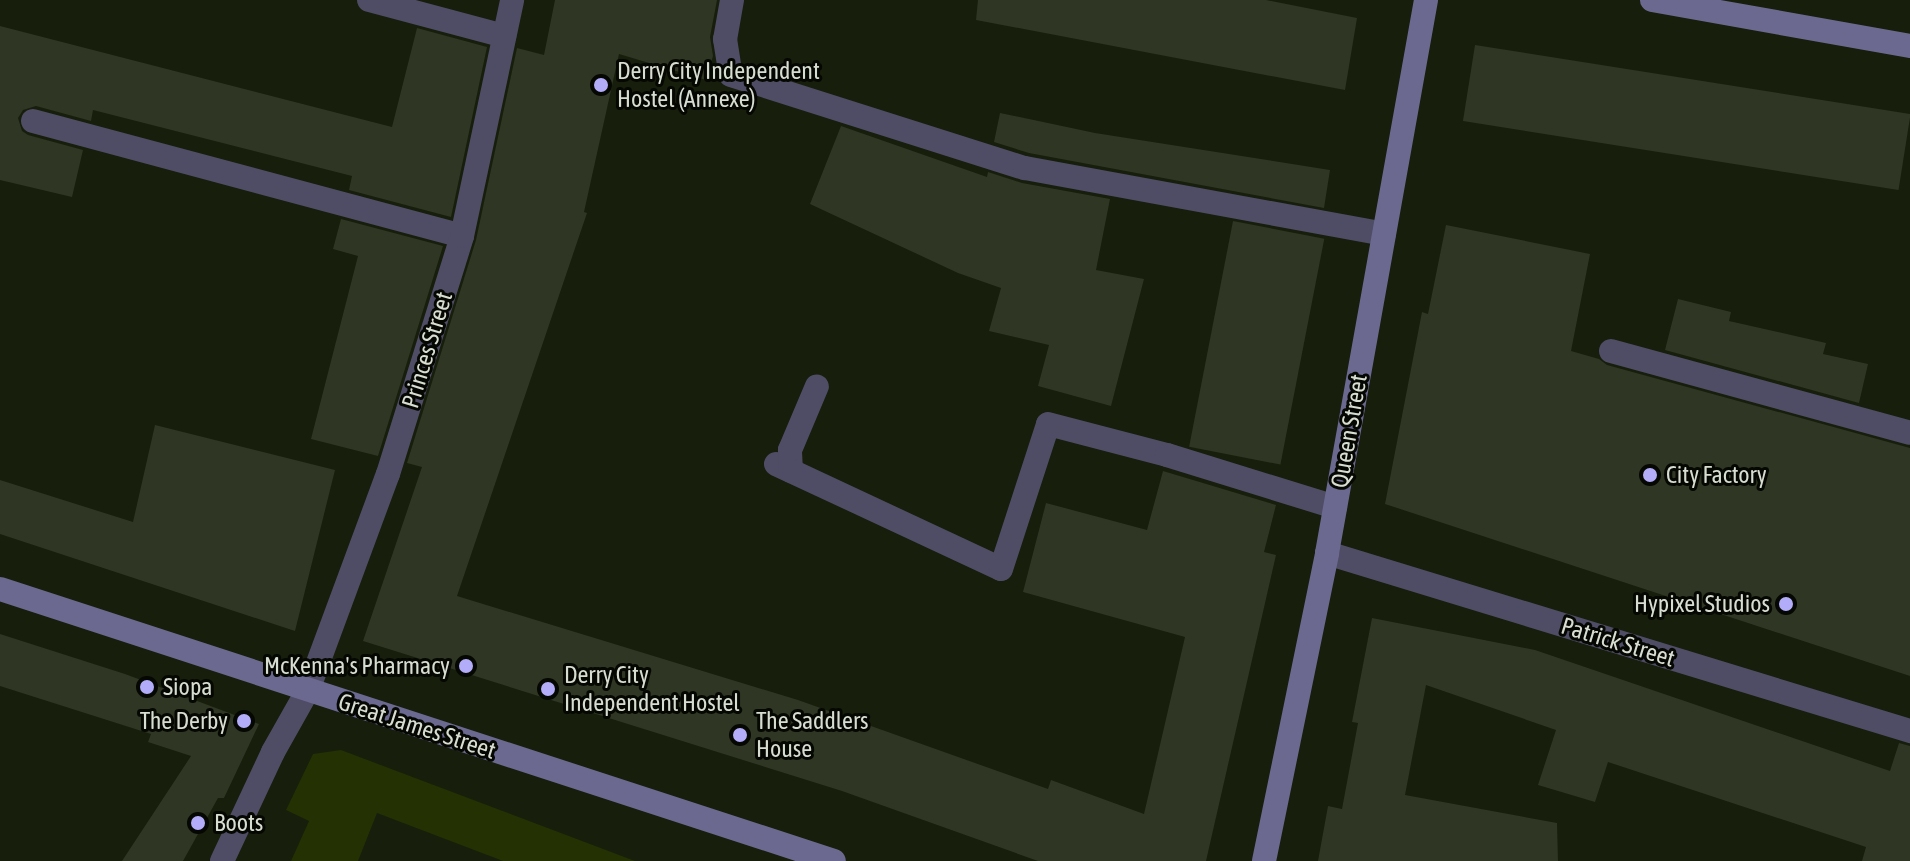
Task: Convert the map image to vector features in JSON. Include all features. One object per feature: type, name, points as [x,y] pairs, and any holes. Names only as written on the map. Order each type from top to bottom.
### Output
[{"type":"main road","name":"Queen Street","points":[[1264,861],[1327,553],[1426,0]]},
{"type":"main road","points":[[1652,0],[1739,8],[1910,46]]},
{"type":"main road","name":"Great James Street","points":[[0,589],[834,861]]},
{"type":"street","points":[[369,0],[504,36]]},
{"type":"street","name":"Princes Street","points":[[222,861],[273,752],[308,690],[388,474],[462,236],[512,0]]},
{"type":"street","points":[[732,0],[725,39],[731,75],[1025,168],[1384,234]]},
{"type":"street","points":[[33,121],[462,236]]},
{"type":"street","points":[[1611,351],[1910,433]]},
{"type":"street","points":[[817,386],[784,468],[1001,569],[1048,424],[1167,455],[1335,507]]},
{"type":"street","name":"Patrick Street","points":[[1327,553],[1910,731]]},
{"type":"green space","points":[[341,750],[635,861],[503,861],[377,813],[358,861],[291,861],[309,821],[286,810],[313,754]]},
{"type":"building","points":[[555,0],[717,0],[710,37],[713,56],[706,80],[619,54],[584,212],[587,213],[457,596],[798,700],[1048,789],[1051,780],[1144,814],[1185,637],[1023,592],[1046,503],[1147,530],[1163,471],[1276,505],[1264,552],[1276,555],[1206,861],[1038,861],[842,791],[363,641],[422,467],[407,463],[476,240],[517,48],[544,55]]},
{"type":"building","points":[[978,0],[1266,0],[1357,18],[1345,90],[976,20]]},
{"type":"building","points":[[0,26],[392,127],[417,28],[487,47],[451,217],[349,190],[352,176],[93,110],[91,121],[36,106],[23,110],[18,118],[22,131],[28,135],[83,150],[72,197],[0,180]]},
{"type":"building","points":[[1475,45],[1910,114],[1899,190],[1463,121]]},
{"type":"building","points":[[1000,113],[1095,133],[1330,170],[1324,208],[1029,153],[994,142]]},
{"type":"building","points":[[841,126],[987,177],[988,172],[1022,183],[1110,199],[1096,270],[1144,279],[1111,406],[1038,386],[1049,345],[989,331],[1001,288],[958,273],[810,204]]},
{"type":"building","points":[[341,219],[443,246],[378,456],[311,439],[358,256],[333,249]]},
{"type":"building","points":[[1233,221],[1324,239],[1280,465],[1189,447]]},
{"type":"building","name":"City Factory","points":[[1446,225],[1590,254],[1571,351],[1599,359],[1607,365],[1910,448],[1910,676],[1385,504],[1422,312],[1428,314]]},
{"type":"building","points":[[1678,299],[1731,312],[1729,321],[1826,343],[1823,354],[1868,364],[1859,403],[1665,350]]},
{"type":"building","points":[[155,425],[335,470],[295,631],[0,534],[0,480],[133,522]]},
{"type":"building","points":[[1372,618],[1535,650],[1890,771],[1899,743],[1910,746],[1910,861],[1862,861],[1866,847],[1608,762],[1595,802],[1538,785],[1556,730],[1426,685],[1405,795],[1557,823],[1558,861],[1318,861],[1328,806],[1342,809],[1358,723],[1352,722]]},
{"type":"building","points":[[0,634],[125,674],[259,724],[224,798],[218,798],[183,861],[122,861],[191,756],[148,742],[151,734],[0,686]]},
{"type":"place","name":"Derry City Independent Hostel (Annexe)","points":[[601,85]]},
{"type":"place","name":"City Factory","points":[[1650,475]]},
{"type":"place","name":"Hypixel Studios","points":[[1786,604]]},
{"type":"place","name":"McKenna's Pharmacy","points":[[466,666]]},
{"type":"place","name":"Siopa","points":[[147,687]]},
{"type":"place","name":"Derry City Independent Hostel","points":[[548,689]]},
{"type":"place","name":"The Derby","points":[[244,721]]},
{"type":"place","name":"The Saddlers House","points":[[740,735]]},
{"type":"place","name":"Boots","points":[[198,823]]}]
